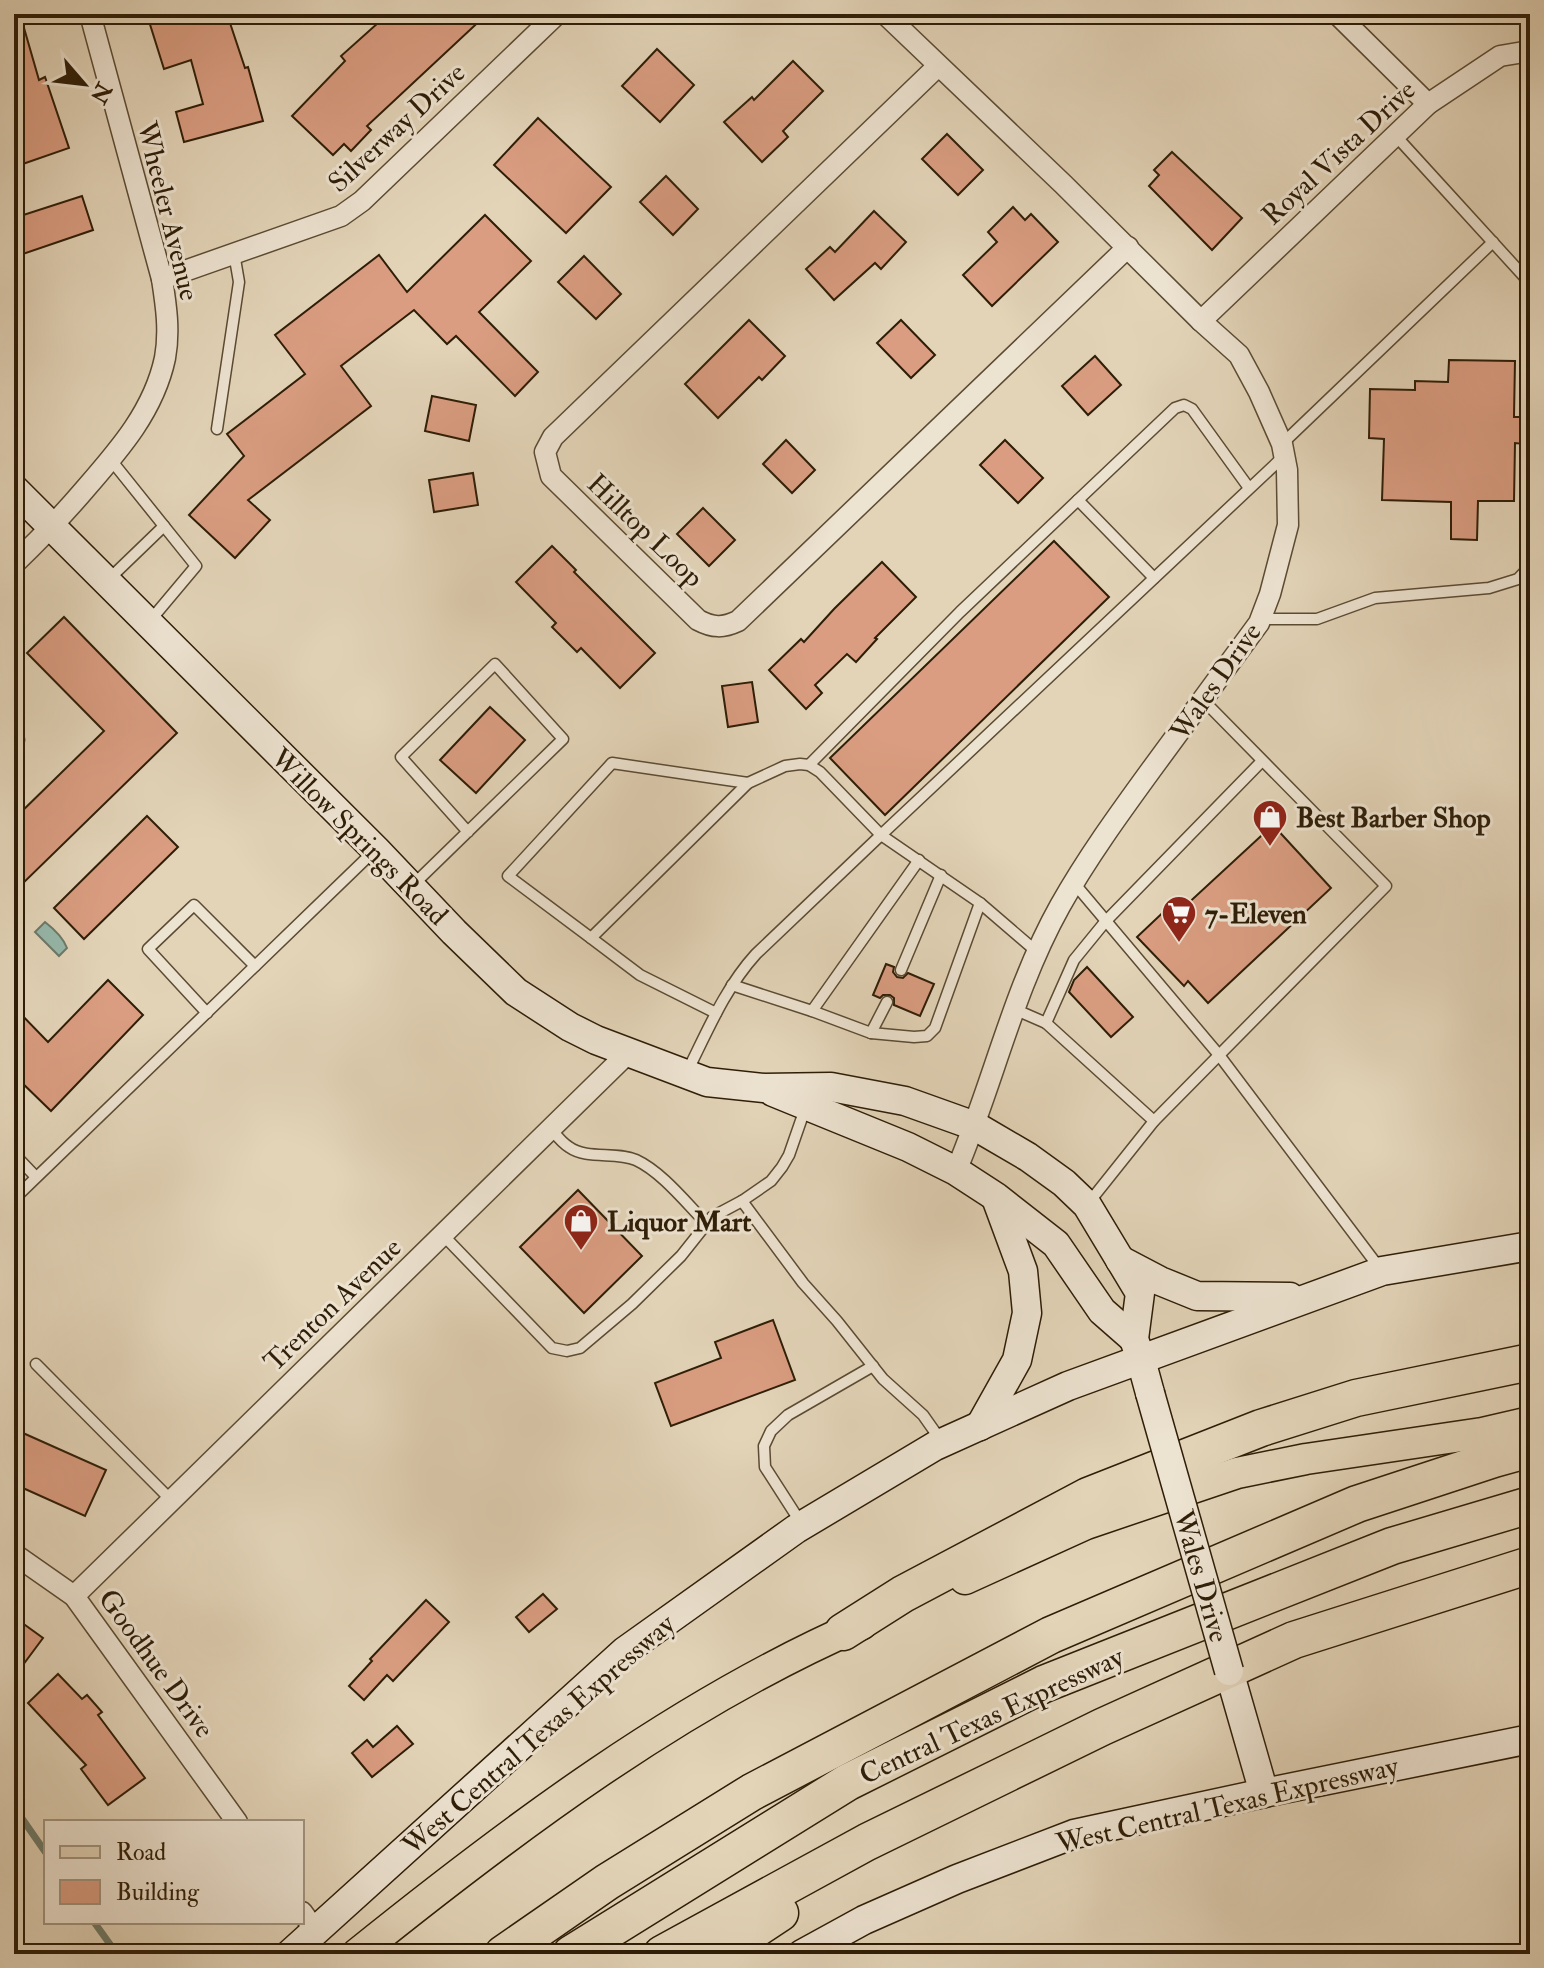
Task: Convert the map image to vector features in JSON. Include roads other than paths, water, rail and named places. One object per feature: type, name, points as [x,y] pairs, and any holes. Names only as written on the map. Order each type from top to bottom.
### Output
[{"type":"highway","points":[[843,1632],[903,1594],[1088,1496],[1146,1473],[1261,1428],[1356,1398],[1530,1362]]},
{"type":"highway","points":[[503,1954],[607,1882],[752,1792],[1051,1635],[1357,1504],[1530,1449]]},
{"type":"highway","name":"Central Texas Expressway","points":[[571,1954],[848,1782],[1044,1684],[1392,1546],[1530,1505]]},
{"type":"highway","name":"Central Texas Expressway","points":[[662,1954],[867,1842],[1102,1727],[1294,1640],[1530,1565]]},
{"type":"highway","points":[[718,1954],[960,1797]]},
{"type":"main road","name":"Willow Springs Road","points":[[14,489],[516,992],[596,1040],[707,1082],[764,1088],[831,1087],[905,1101],[975,1126],[1028,1157],[1064,1183],[1087,1205],[1140,1293],[1138,1349]]},
{"type":"main road","name":"Willow Springs Road","points":[[764,1088],[908,1147],[956,1171],[996,1197],[1056,1244],[1102,1311],[1138,1349]]},
{"type":"main road","points":[[980,1426],[1017,1360],[1027,1313],[1023,1271],[996,1197]]},
{"type":"main road","name":"West Central Texas Expressway","points":[[290,1954],[309,1921],[625,1651],[802,1526],[942,1443],[1068,1386],[1138,1349],[1382,1271],[1530,1246]]},
{"type":"main road","points":[[1120,1260],[1197,1296],[1307,1297]]},
{"type":"main road","name":"Wales Drive","points":[[1138,1349],[1264,1793]]},
{"type":"main road","points":[[357,1954],[432,1894],[585,1783],[719,1695],[843,1632],[1086,1524],[1237,1473],[1306,1459],[1482,1433],[1530,1422]]},
{"type":"main road","name":"West Central Texas Expressway","points":[[802,1954],[864,1920],[944,1884],[1074,1834],[1530,1739]]},
{"type":"street","name":"Wheeler Avenue","points":[[14,564],[51,528],[138,424],[151,399],[164,360],[167,313],[162,279],[90,14]]},
{"type":"street","name":"Silverway Drive","points":[[162,279],[341,216],[362,201],[557,14]]},
{"type":"street","name":"Wales Drive","points":[[885,14],[1239,355],[1259,392],[1283,450],[1287,470],[1288,525],[1261,619],[1104,836],[1060,907],[1013,1009],[975,1126],[956,1171]]},
{"type":"street","points":[[1337,14],[1428,104]]},
{"type":"street","name":"Royal Vista Drive","points":[[1201,321],[1428,104],[1500,56],[1530,51]]},
{"type":"street","name":"Hilltop Loop","points":[[938,66],[553,437],[545,452],[551,476],[698,620],[707,625],[726,626],[738,621],[1128,247]]},
{"type":"street","name":"Trenton Avenue","points":[[74,1596],[629,1052]]},
{"type":"street","name":"Goodhue Drive","points":[[14,1554],[74,1596],[236,1820]]},
{"type":"lane","points":[[1395,135],[1530,283]]},
{"type":"lane","points":[[686,1074],[732,985],[756,954],[1249,488],[1283,450],[1493,242]]},
{"type":"lane","points":[[217,429],[239,282],[234,253]]},
{"type":"lane","points":[[809,765],[960,612],[1175,408],[1184,405],[1192,409],[1249,488]]},
{"type":"lane","points":[[111,460],[196,566],[147,623]]},
{"type":"lane","points":[[1078,500],[1154,578]]},
{"type":"lane","points":[[106,582],[164,526]]},
{"type":"lane","points":[[1261,619],[1317,619],[1375,598],[1489,588],[1518,579],[1530,566]]},
{"type":"lane","points":[[411,887],[468,832],[563,739],[495,664],[401,757],[468,832]]},
{"type":"lane","points":[[1087,1205],[1154,1121],[1386,886],[1203,700]]},
{"type":"lane","points":[[14,734],[19,740],[14,745]]},
{"type":"lane","points":[[1046,1023],[1074,960],[1105,922],[1262,761]]},
{"type":"lane","points":[[716,1013],[640,975],[508,876],[612,763],[748,783]]},
{"type":"lane","points":[[591,938],[748,783],[785,766],[800,764],[809,765],[820,772],[881,835],[980,903],[1037,952]]},
{"type":"lane","points":[[14,1199],[376,850]]},
{"type":"lane","points":[[812,1011],[919,860]]},
{"type":"lane","points":[[901,970],[941,875]]},
{"type":"lane","points":[[1074,883],[1219,1055],[1382,1271]]},
{"type":"lane","points":[[732,985],[871,1033],[927,1036],[935,1028],[980,903]]},
{"type":"lane","points":[[207,1013],[148,949],[194,905],[255,966]]},
{"type":"lane","points":[[871,1033],[887,1002]]},
{"type":"lane","points":[[1013,1009],[1046,1023],[1154,1121]]},
{"type":"lane","points":[[443,1235],[552,1348],[567,1351],[580,1348],[632,1304],[681,1256],[712,1217],[771,1181],[789,1155],[806,1106]]},
{"type":"lane","points":[[551,1129],[574,1150],[622,1156],[639,1162],[662,1178],[707,1224]]},
{"type":"lane","points":[[14,1154],[36,1177]]},
{"type":"lane","points":[[742,1201],[803,1283],[883,1379],[923,1415],[942,1443]]},
{"type":"lane","points":[[36,1364],[172,1501]]},
{"type":"lane","points":[[802,1526],[765,1467],[764,1446],[771,1431],[788,1415],[873,1366]]},
{"type":"waterway","points":[[14,1807],[44,1850]]},
{"type":"waterway","points":[[95,1924],[117,1954]]},
{"type":"place","name":"Best Barber Shop","points":[[1270,848]]},
{"type":"place","name":"7-Eleven","points":[[1179,944]]},
{"type":"place","name":"Liquor Mart","points":[[581,1252]]}]
